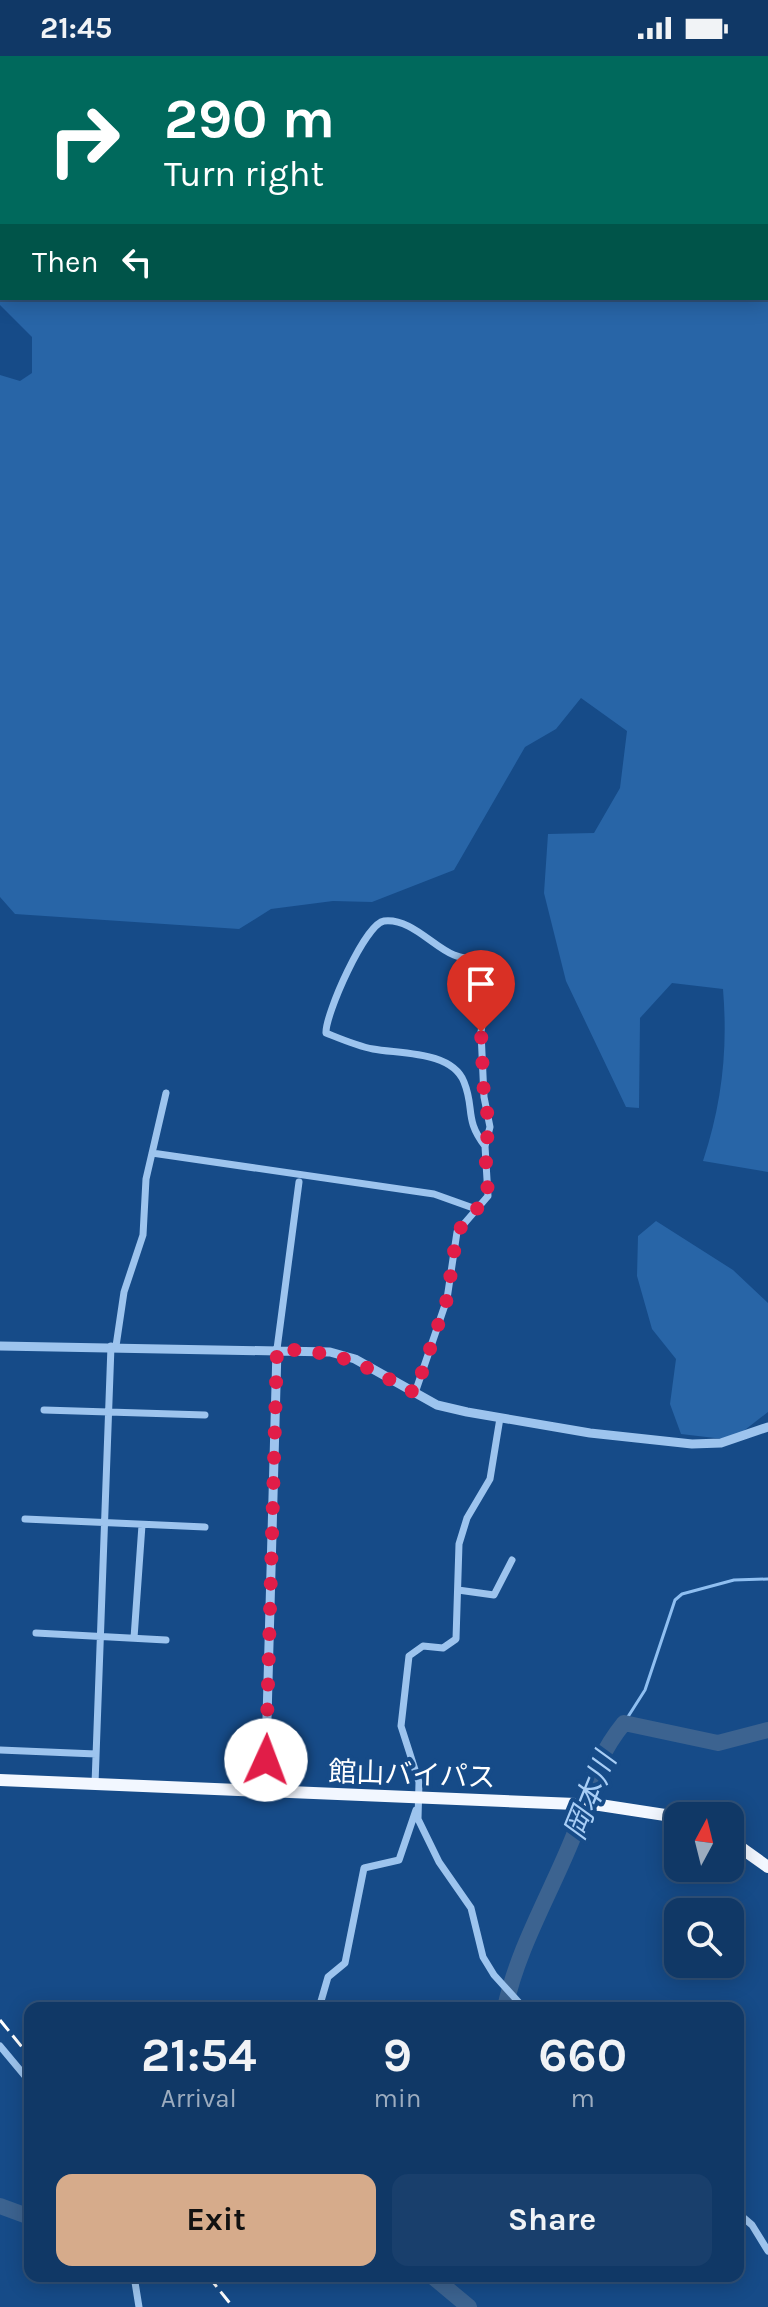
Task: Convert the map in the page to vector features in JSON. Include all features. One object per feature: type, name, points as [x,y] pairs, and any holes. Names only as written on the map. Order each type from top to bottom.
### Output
[{"type":"highway","name":"館山バイパス","points":[[0,1780],[265,1792],[417,1804],[547,1802],[600,1805],[664,1815]]},
{"type":"highway","points":[[744,1849],[768,1867]]},
{"type":"highway","points":[[754,1856],[768,1874]]},
{"type":"street","points":[[415,1393],[447,1299],[457,1232],[488,1196],[485,1146],[490,1127],[484,1097],[481,1032],[491,986],[487,967],[454,955],[418,931],[386,920],[375,924],[337,996],[326,1033],[371,1049],[425,1056],[455,1071],[464,1081],[472,1129],[485,1146]]},
{"type":"street","points":[[95,1784],[108,1412],[114,1346],[124,1292],[143,1235],[146,1179],[166,1093]]},
{"type":"street","points":[[152,1153],[434,1194],[476,1209]]},
{"type":"street","points":[[265,1792],[277,1349],[299,1182]]},
{"type":"street","points":[[0,1346],[330,1352],[355,1359],[437,1405],[500,1418],[692,1444],[721,1443],[768,1427]]},
{"type":"street","points":[[44,1410],[205,1415]]},
{"type":"street","points":[[321,2002],[328,1977],[345,1963],[364,1868],[399,1860],[417,1804],[419,1782],[401,1726],[409,1656],[423,1646],[443,1648],[456,1639],[463,1528],[490,1479],[500,1418]]},
{"type":"street","points":[[25,1519],[205,1527]]},
{"type":"street","points":[[134,1638],[142,1525]]},
{"type":"street","points":[[458,1590],[494,1595],[512,1560]]},
{"type":"street","points":[[36,1633],[166,1640]]},
{"type":"street","points":[[0,1750],[96,1754]]},
{"type":"street","points":[[417,1804],[439,1862],[471,1908],[483,1957],[494,1975],[518,2002]]},
{"type":"street","points":[[0,2046],[24,2075]]},
{"type":"street","points":[[744,2218],[752,2225],[768,2251]]},
{"type":"street","points":[[135,2282],[139,2307]]},
{"type":"shaded area","points":[[0,300],[768,300],[768,1172],[703,1161],[722,1076],[725,1033],[723,989],[672,983],[640,1018],[639,1108],[626,1107],[566,981],[544,893],[548,834],[594,833],[620,788],[627,731],[581,698],[556,729],[525,747],[454,870],[372,902],[333,901],[271,909],[239,929],[15,914],[0,897],[0,375],[20,381],[32,373],[32,337],[0,305]]},
{"type":"shaded area","points":[[656,1221],[733,1270],[768,1303],[768,1412],[732,1440],[681,1434],[670,1404],[676,1359],[652,1329],[637,1276],[638,1236]]},
{"type":"waterway","points":[[624,1723],[645,1690],[675,1600],[682,1594],[734,1580],[768,1579]]},
{"type":"waterway","name":"岡本川","points":[[507,2002],[518,1963],[574,1835],[598,1765],[624,1723],[718,1743],[768,1730]]},
{"type":"waterway","name":"岡本川","points":[[0,2206],[24,2215]]},
{"type":"waterway","points":[[439,2282],[469,2307]]},
{"type":"railway","points":[[0,2020],[24,2050]]},
{"type":"railway","points":[[213,2282],[233,2307]]},
{"type":"route","points":[[266,1760],[277,1349],[330,1352],[355,1359],[415,1393],[447,1299],[457,1232],[488,1196],[485,1146],[490,1137],[490,1127],[484,1097],[481,1032]]}]
